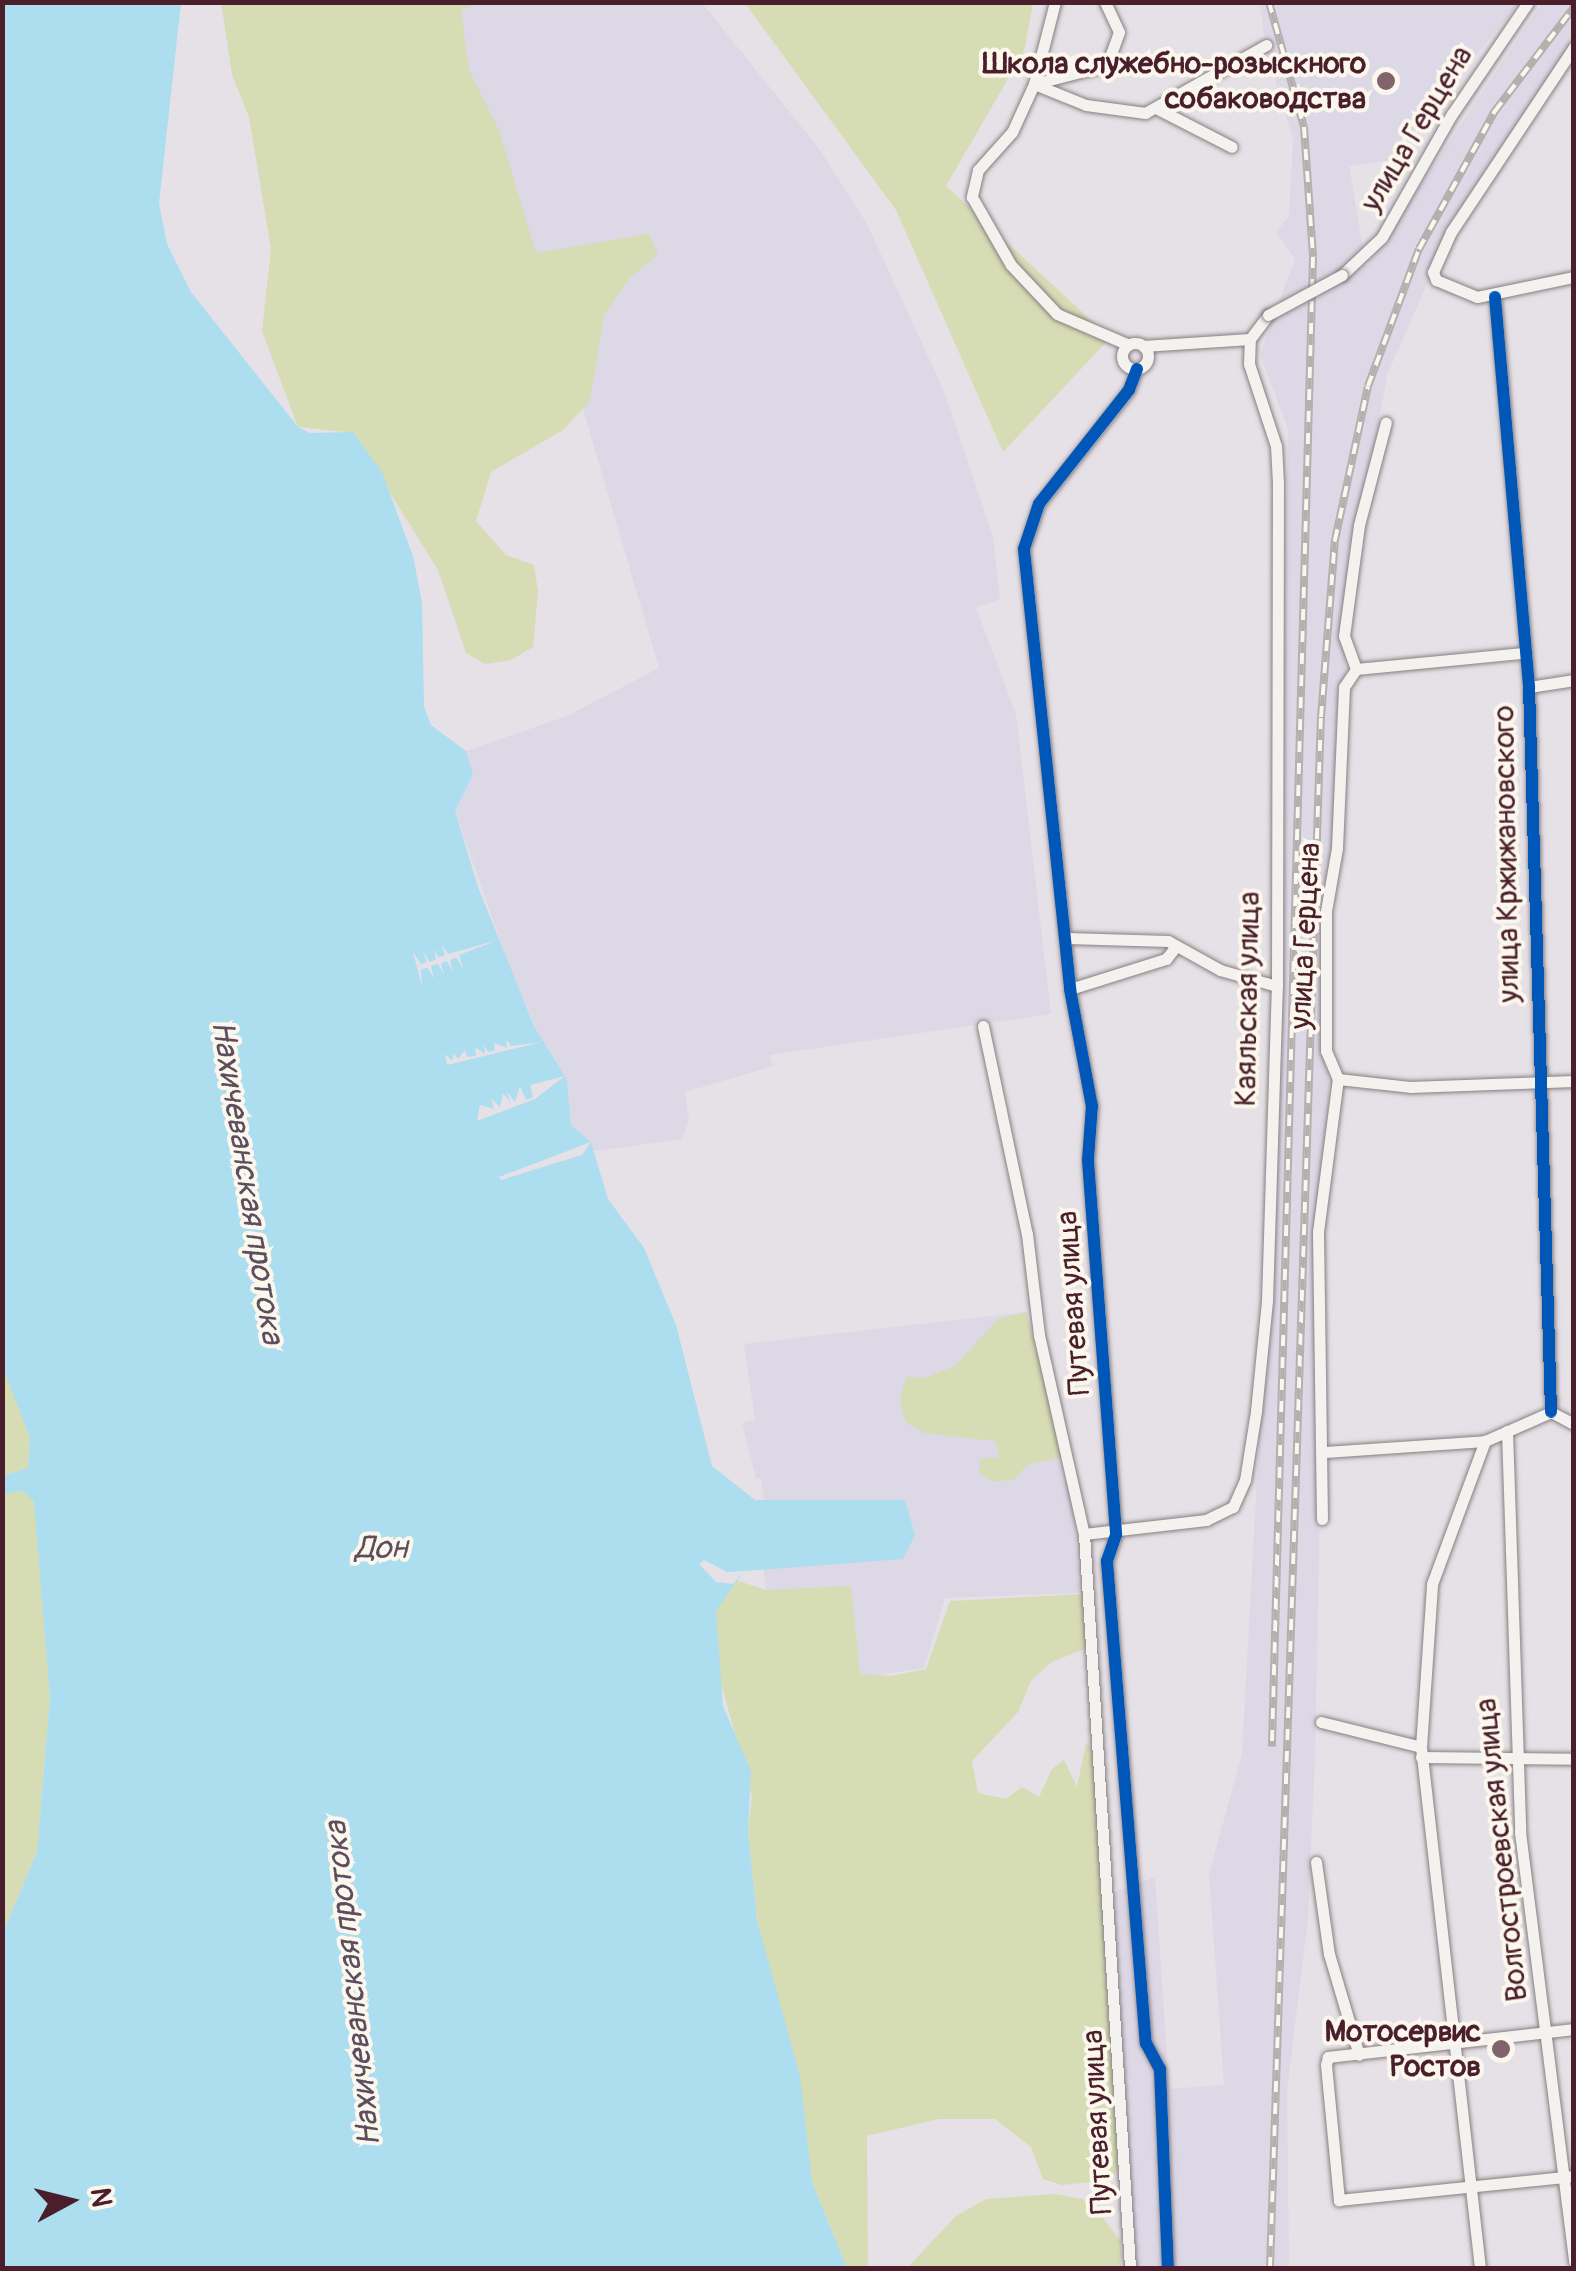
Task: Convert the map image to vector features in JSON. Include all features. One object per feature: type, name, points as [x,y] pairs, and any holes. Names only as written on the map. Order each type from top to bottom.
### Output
[{"type":"street","points":[[1056,2],[1034,84],[1012,132],[978,170],[972,198],[1010,265],[1057,314],[1128,346],[1174,349],[1250,339]]},
{"type":"street","points":[[1034,84],[1106,65],[1119,32],[1105,2]]},
{"type":"street","name":"улица Герцена","points":[[1250,339],[1268,315],[1342,275],[1382,236],[1452,114],[1528,2]]},
{"type":"street","points":[[1034,84],[1124,112],[1156,108],[1266,44]]},
{"type":"street","points":[[1574,48],[1451,232],[1433,272],[1436,280],[1495,297],[1574,277]]},
{"type":"street","points":[[1156,108],[1232,148]]},
{"type":"street","name":"улица Кржижановского","points":[[1495,297],[1528,688],[1537,1084],[1551,1412]]},
{"type":"street","name":"Каяльская улица","points":[[1084,1534],[1116,1535],[1206,1520],[1234,1507],[1246,1480],[1267,1301],[1277,986],[1278,483],[1276,446],[1249,364],[1250,339]]},
{"type":"street","points":[[1128,346],[1124,362],[1142,364],[1174,349]]},
{"type":"street","points":[[1142,364],[1143,346]]},
{"type":"street","name":"Путевая улица","points":[[1142,364],[1129,390],[1038,504],[1024,549],[1070,989],[1092,1106],[1088,1160],[1116,1535],[1107,1560],[1146,2043],[1160,2069],[1168,2268]]},
{"type":"street","name":"улица Герцена","points":[[1322,1518],[1318,1232],[1338,1079],[1326,1051],[1326,911],[1336,848],[1344,687],[1356,669],[1344,636],[1359,525],[1386,422]]},
{"type":"street","points":[[1356,669],[1523,652]]},
{"type":"street","points":[[1528,688],[1574,680]]},
{"type":"street","points":[[1067,938],[1145,937],[1176,946],[1246,980],[1277,986]]},
{"type":"street","points":[[1070,989],[1166,959],[1176,946]]},
{"type":"street","name":"Путевая улица","points":[[983,1026],[1027,1234],[1039,1335],[1084,1534],[1130,2268]]},
{"type":"street","points":[[1338,1079],[1410,1086],[1574,1080]]},
{"type":"street","points":[[1324,1452],[1484,1440],[1551,1412],[1573,1427]]},
{"type":"street","name":"Волгостроевская улица","points":[[1507,1431],[1517,1761],[1546,2033],[1569,2177],[1574,2262]]},
{"type":"street","points":[[1480,2268],[1421,1752],[1432,1584],[1484,1440]]},
{"type":"street","points":[[1321,1722],[1421,1752],[1517,1761],[1574,1759]]},
{"type":"street","points":[[1316,1862],[1329,1954],[1359,2055]]},
{"type":"street","points":[[1569,2177],[1471,2191],[1339,2200],[1334,2193],[1328,2057],[1574,2028]]},
{"type":"shaded area","points":[[449,3],[702,3],[820,150],[867,224],[944,391],[993,537],[1000,599],[976,608],[1016,714],[1051,1014],[770,1055],[773,1066],[685,1092],[689,1120],[682,1139],[595,1151],[571,1126],[567,1080],[542,1042],[509,966],[455,811],[473,776],[466,751],[567,716],[659,668],[543,273],[529,273]]},
{"type":"shaded area","points":[[1260,3],[1519,3],[1390,160],[1349,166],[1366,267],[1542,3],[1573,3],[1573,52],[1502,148],[1427,284],[1387,375],[1349,591],[1332,903],[1315,1756],[1308,1918],[1287,2090],[1289,2268],[1130,2268],[1112,1893],[1155,1877],[1169,2089],[1224,2085],[1209,1874],[1242,1754],[1271,1222],[1284,672],[1288,429],[1260,355],[1295,259],[1276,232],[1289,216],[1293,139],[1266,49]]},
{"type":"shaded area","points":[[1026,1312],[1063,1481],[1072,1482],[1079,1593],[945,1598],[924,1668],[740,1697],[745,1604],[766,1589],[755,1506],[764,1502],[761,1478],[756,1479],[742,1423],[755,1420],[744,1344]]},
{"type":"green space","points":[[221,2],[479,3],[461,10],[469,70],[499,130],[536,253],[649,234],[658,254],[630,278],[604,315],[590,401],[563,430],[491,472],[476,521],[506,555],[534,565],[538,591],[533,647],[511,660],[485,664],[466,653],[438,570],[353,433],[298,427],[262,331],[271,249],[249,117],[232,75]]},
{"type":"green space","points":[[745,3],[1033,3],[1024,51],[946,186],[1110,338],[1003,452],[896,210]]},
{"type":"green space","points":[[1026,1312],[1064,1457],[1028,1464],[1014,1480],[992,1481],[979,1473],[980,1459],[1000,1457],[995,1441],[924,1433],[906,1422],[900,1401],[906,1377],[925,1378],[955,1366],[998,1319]]},
{"type":"green space","points":[[3,1365],[30,1438],[28,1468],[3,1476]]},
{"type":"green space","points":[[23,1491],[34,1502],[40,1529],[50,1698],[37,1852],[3,1933],[2,1494]]},
{"type":"green space","points":[[735,1580],[766,1590],[851,1586],[860,1674],[891,1676],[926,1669],[950,1601],[1084,1594],[1088,1647],[1050,1663],[1031,1681],[1018,1712],[972,1761],[978,1793],[1006,1799],[1022,1787],[1039,1797],[1052,1769],[1064,1760],[1077,1787],[1086,1743],[1092,1749],[1122,2161],[1111,2180],[1062,2185],[1043,2179],[1031,2147],[995,2119],[938,2119],[867,2136],[868,2268],[847,2268],[812,2182],[757,1920],[748,1830],[752,1796],[718,1672],[716,1611]]},
{"type":"green space","points":[[1055,2194],[1082,2199],[1099,2212],[1121,2242],[1121,2268],[907,2268],[956,2216],[986,2199]]},
{"type":"water","name":"Дон","points":[[3,3],[181,3],[159,203],[167,244],[191,292],[298,427],[310,433],[353,432],[382,472],[413,556],[422,603],[424,707],[431,725],[466,751],[473,775],[455,811],[478,887],[534,1026],[567,1080],[571,1125],[591,1142],[608,1199],[644,1248],[676,1325],[712,1466],[755,1500],[905,1500],[915,1535],[903,1559],[744,1571],[716,1611],[723,1706],[751,1771],[748,1830],[757,1920],[800,2076],[812,2182],[847,2268],[3,2268],[3,1933],[37,1852],[50,1698],[34,1502],[23,1491],[3,1494],[3,1476],[28,1468],[30,1438],[2,1365]]},
{"type":"pier","points":[[498,940],[459,955],[463,969],[456,957],[450,960],[453,972],[447,961],[441,963],[444,975],[438,964],[431,966],[434,979],[428,968],[421,969],[422,986],[413,952],[421,964],[427,962],[423,951],[430,962],[436,959],[434,948],[438,957],[445,956],[442,944],[448,954]]},
{"type":"pier","points":[[506,1039],[511,1046],[542,1042],[447,1065],[445,1054],[452,1061],[454,1053],[458,1059],[465,1050],[467,1057],[476,1056],[475,1047],[485,1054],[484,1045],[488,1052],[495,1050],[494,1043],[507,1048]]},
{"type":"pier","points":[[565,1076],[535,1099],[477,1121],[480,1105],[494,1109],[491,1098],[500,1107],[503,1093],[511,1103],[506,1091],[515,1102],[520,1086],[526,1100],[533,1097],[530,1085]]},
{"type":"pier","points":[[591,1142],[582,1155],[501,1180],[499,1177]]},
{"type":"pier","points":[[704,1560],[727,1572],[744,1571],[733,1584],[716,1582],[699,1564]]},
{"type":"railway","points":[[1269,2],[1304,127],[1313,257],[1272,1746]]},
{"type":"railway","points":[[1270,2268],[1321,717],[1335,540],[1368,386],[1419,249],[1495,111],[1574,7]]},
{"type":"cycle path","points":[[1495,297],[1529,687],[1551,1412]]},
{"type":"cycle path","points":[[1137,369],[1129,390],[1039,504],[1024,549],[1070,989],[1092,1106],[1088,1160],[1116,1535],[1107,1561],[1146,2043],[1160,2069],[1168,2268]]},
{"type":"place","name":"Школа служебно-розыскного собаководства","points":[[1386,81]]},
{"type":"place","name":"Мотосервис Ростов","points":[[1501,2049]]},
{"type":"water label","name":"Нахичеванская протока","points":[[247,1182]]},
{"type":"water label","name":"Нахичеванская протока","points":[[353,1984]]}]
